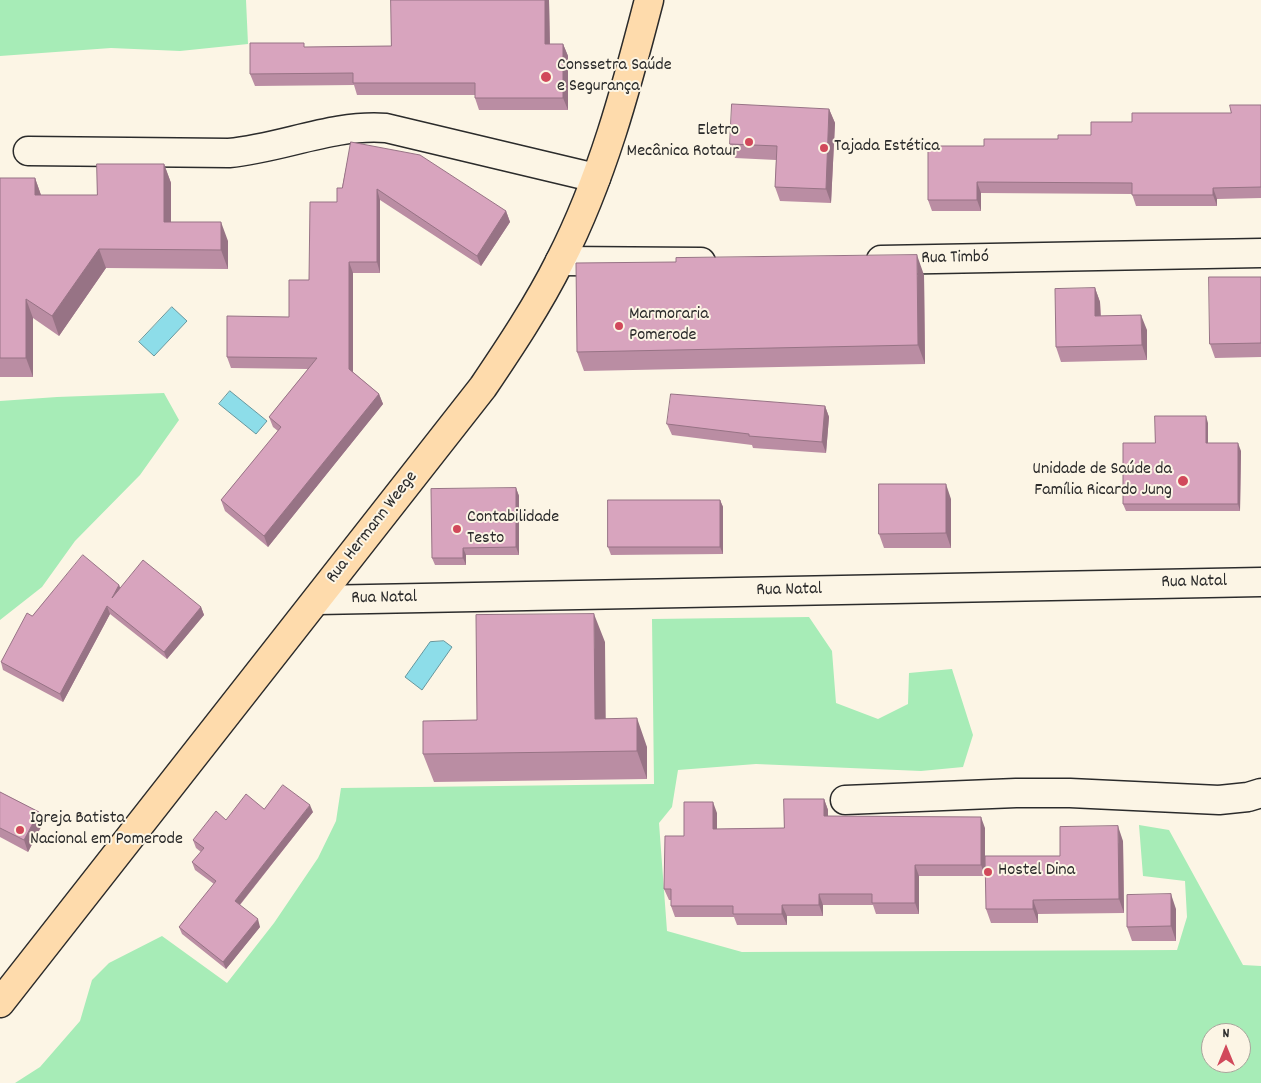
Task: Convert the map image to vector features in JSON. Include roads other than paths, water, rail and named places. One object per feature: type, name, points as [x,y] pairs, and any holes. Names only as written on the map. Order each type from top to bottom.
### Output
[{"type":"main road","name":"Rua Hermann Weege","points":[[0,1003],[483,387],[519,332],[560,261],[596,178],[620,105],[649,0]]},
{"type":"street","points":[[28,151],[230,153],[249,151],[335,130],[365,127],[386,128],[596,178]]},
{"type":"street","name":"Rua Timbó","points":[[853,260],[1261,253]]},
{"type":"street","points":[[560,261],[724,262]]},
{"type":"street","name":"Rua Natal","points":[[317,600],[1261,582]]},
{"type":"street","points":[[845,800],[1016,792],[1219,800],[1248,797],[1261,793]]},
{"type":"water","points":[[172,307],[187,321],[154,356],[139,342]]},
{"type":"water","points":[[230,391],[267,421],[256,434],[219,404]]},
{"type":"water","points":[[444,641],[452,647],[422,690],[405,677],[430,642]]},
{"type":"place","name":"Conssetra Saúde e Segurança","points":[[546,77]]},
{"type":"place","name":"Eletro Mecânica Rotaur","points":[[749,142]]},
{"type":"place","name":"Tajada Estética","points":[[824,148]]},
{"type":"place","name":"Marmoraria Pomerode","points":[[619,326]]},
{"type":"place","name":"Unidade de Saúde da Família Ricardo Jung","points":[[1183,481]]},
{"type":"place","name":"Contabilidade Testo","points":[[457,529]]},
{"type":"place","name":"Igreja Batista Nacional em Pomerode","points":[[20,830]]},
{"type":"place","name":"Hostel Dina","points":[[988,872]]}]
